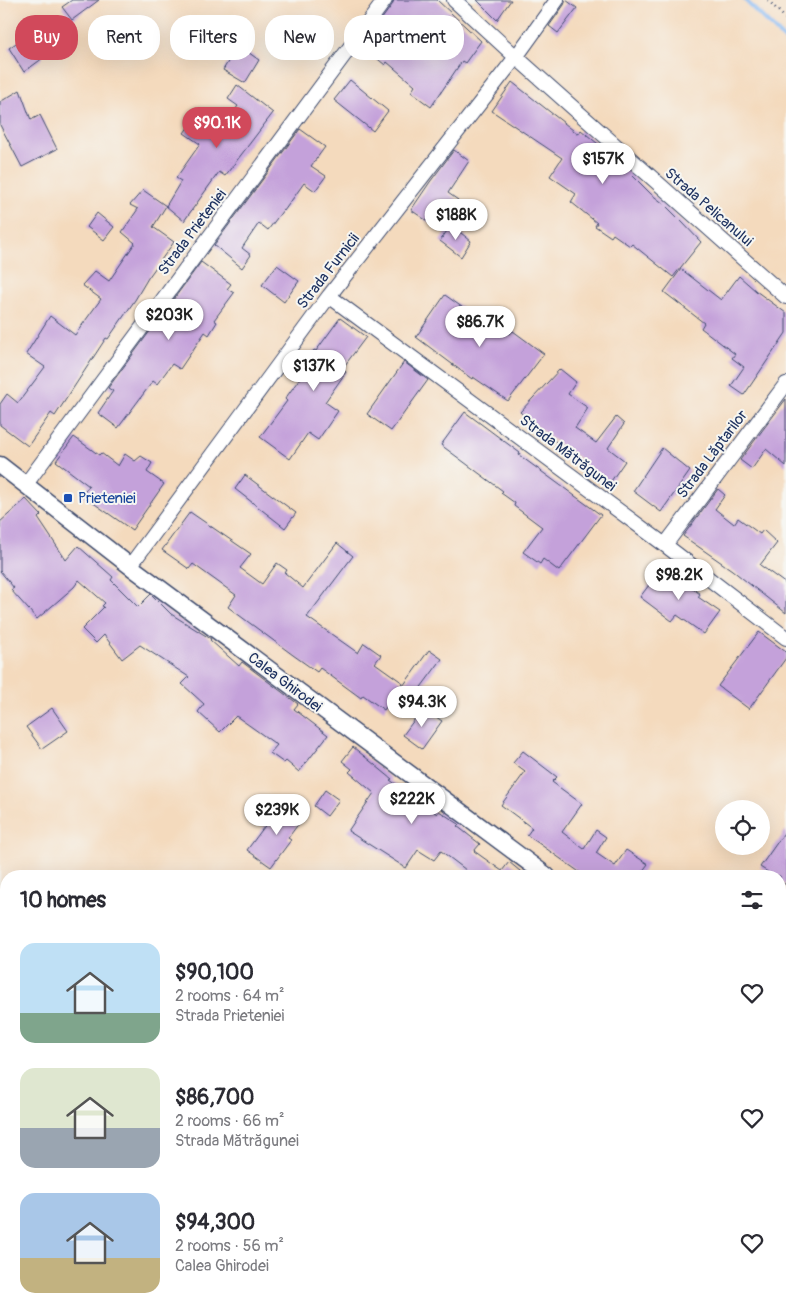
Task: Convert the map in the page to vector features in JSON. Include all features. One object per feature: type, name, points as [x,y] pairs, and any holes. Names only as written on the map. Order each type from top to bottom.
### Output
[{"type":"street","name":"Strada Prieteniei","points":[[26,484],[385,0]]},
{"type":"street","name":"Strada Pelicanului","points":[[454,0],[786,297]]},
{"type":"street","name":"Strada Furnicii","points":[[130,566],[329,296],[516,57],[557,0]]},
{"type":"street","name":"Strada Mătrăgunei","points":[[329,296],[665,545],[786,638]]},
{"type":"street","name":"Strada Lăptarilor","points":[[665,545],[786,384]]},
{"type":"street","name":"Calea Ghirodei","points":[[0,465],[130,566],[539,870]]},
{"type":"path","points":[[768,0],[786,18]]},
{"type":"building","points":[[72,0],[99,0],[78,16],[68,15],[62,7]]},
{"type":"building","points":[[394,0],[437,0],[453,15],[385,15]]},
{"type":"building","points":[[477,0],[511,0],[497,20]]},
{"type":"building","points":[[566,0],[577,8],[558,33],[549,26]]},
{"type":"building","points":[[464,25],[481,41],[465,63],[462,61],[431,107],[411,92],[415,86],[387,62],[385,65],[379,60],[464,60]]},
{"type":"building","points":[[15,44],[15,58],[9,48]]},
{"type":"building","points":[[255,57],[259,60],[245,83],[223,70],[229,60],[255,60]]},
{"type":"building","points":[[16,60],[40,60],[24,72]]},
{"type":"building","points":[[350,80],[388,111],[373,131],[334,100]]},
{"type":"building","points":[[512,82],[578,134],[581,130],[614,157],[701,242],[673,277],[632,244],[630,246],[613,234],[611,237],[595,226],[597,223],[571,202],[576,194],[550,176],[562,158],[492,111]]},
{"type":"building","points":[[237,85],[273,113],[225,176],[219,172],[184,221],[166,206],[181,181],[176,178],[200,144],[184,133],[200,111],[223,127],[238,106],[228,99]]},
{"type":"building","points":[[20,90],[31,120],[40,115],[57,149],[22,167],[0,125],[0,102]]},
{"type":"building","points":[[300,129],[325,147],[311,166],[326,176],[315,191],[304,183],[268,230],[259,223],[242,248],[251,255],[242,268],[214,245]]},
{"type":"building","points":[[454,150],[469,161],[448,193],[458,200],[439,229],[411,210]]},
{"type":"building","points":[[143,190],[166,206],[153,227],[174,242],[108,339],[106,338],[55,416],[51,413],[28,446],[0,425],[0,404],[7,394],[18,403],[45,367],[26,354],[50,316],[75,335],[101,299],[82,285],[95,271],[109,281],[135,243],[122,232],[138,209],[130,205]]},
{"type":"building","points":[[97,213],[114,227],[104,240],[87,227]]},
{"type":"building","points":[[451,225],[471,241],[461,257],[440,241]]},
{"type":"building","points":[[201,262],[231,284],[227,289],[234,293],[214,320],[217,322],[209,335],[205,332],[180,369],[172,364],[157,384],[153,381],[118,428],[98,413],[113,391],[108,388]]},
{"type":"building","points":[[277,265],[299,281],[284,302],[262,285]]},
{"type":"building","points":[[681,269],[721,300],[739,276],[786,313],[786,333],[744,395],[731,386],[744,367],[732,358],[735,354],[701,328],[704,323],[664,292]]},
{"type":"building","points":[[445,295],[466,310],[510,334],[513,331],[544,354],[508,401],[473,377],[472,379],[416,337]]},
{"type":"building","points":[[340,318],[366,337],[342,369],[346,372],[325,402],[338,411],[318,440],[308,433],[290,459],[260,437],[287,401],[285,399],[302,375],[298,372]]},
{"type":"building","points":[[404,362],[428,380],[391,431],[367,414]]},
{"type":"building","points":[[560,369],[576,382],[568,394],[588,408],[575,428],[596,443],[616,417],[624,424],[608,448],[625,461],[609,484],[580,462],[582,460],[552,439],[520,412]]},
{"type":"building","points":[[786,399],[786,466],[766,449],[752,469],[740,460]]},
{"type":"building","points":[[465,412],[520,453],[519,455],[601,515],[559,571],[543,559],[540,564],[523,552],[542,527],[514,506],[515,503],[501,493],[503,491],[441,445]]},
{"type":"building","points":[[74,437],[118,466],[125,454],[135,461],[141,456],[152,463],[147,472],[164,484],[132,530],[82,495],[89,486],[56,461]]},
{"type":"building","points":[[662,448],[690,471],[661,512],[633,491]]},
{"type":"building","points":[[245,475],[296,513],[285,528],[235,489]]},
{"type":"building","points":[[718,489],[725,495],[715,509],[734,524],[738,518],[760,534],[763,530],[777,543],[760,565],[786,584],[786,613],[732,570],[683,536]]},
{"type":"building","points":[[26,499],[41,515],[38,518],[66,560],[78,546],[113,577],[111,580],[138,607],[151,594],[171,614],[211,639],[239,666],[242,662],[298,704],[294,709],[328,735],[299,772],[286,761],[284,763],[270,753],[277,745],[236,716],[220,732],[198,712],[204,704],[182,684],[189,677],[140,645],[122,659],[104,635],[96,643],[82,629],[104,607],[102,606],[105,603],[79,580],[74,587],[37,619],[11,590],[14,588],[0,571],[0,522]]},
{"type":"building","points":[[190,512],[251,554],[240,568],[262,584],[277,563],[287,570],[285,573],[303,588],[337,543],[353,556],[307,617],[358,653],[364,643],[381,655],[375,663],[403,683],[384,710],[363,695],[361,698],[320,668],[317,672],[293,655],[228,607],[236,595],[193,564],[189,569],[162,550]]},
{"type":"building","points":[[664,565],[700,594],[698,597],[720,612],[704,634],[677,615],[672,621],[640,597]]},
{"type":"building","points":[[759,632],[786,652],[786,658],[749,709],[718,686]]},
{"type":"building","points":[[429,650],[442,659],[410,702],[398,693]]},
{"type":"building","points":[[52,708],[68,731],[42,749],[26,727]]},
{"type":"building","points":[[423,708],[442,721],[422,749],[403,735]]},
{"type":"building","points":[[353,747],[392,779],[390,780],[437,814],[439,811],[459,824],[457,826],[480,844],[474,851],[501,870],[466,870],[441,851],[434,860],[418,850],[406,868],[348,831],[374,793],[349,772],[352,769],[342,761]]},
{"type":"building","points":[[523,751],[557,777],[552,782],[582,804],[562,832],[584,849],[596,830],[606,837],[596,853],[615,866],[626,850],[648,864],[644,870],[577,870],[527,835],[532,828],[501,805],[525,772],[513,763]]},
{"type":"building","points":[[325,790],[339,800],[327,816],[314,806]]},
{"type":"building","points":[[295,801],[308,811],[288,838],[291,840],[271,867],[247,850],[267,823],[275,828]]},
{"type":"building","points":[[786,830],[786,870],[765,870],[760,867]]},
{"type":"building","points":[[509,862],[519,870],[503,870]]},
{"type":"waterway","points":[[745,0],[786,41]]},
{"type":"place","name":"Prieteniei","points":[[68,498]]}]
